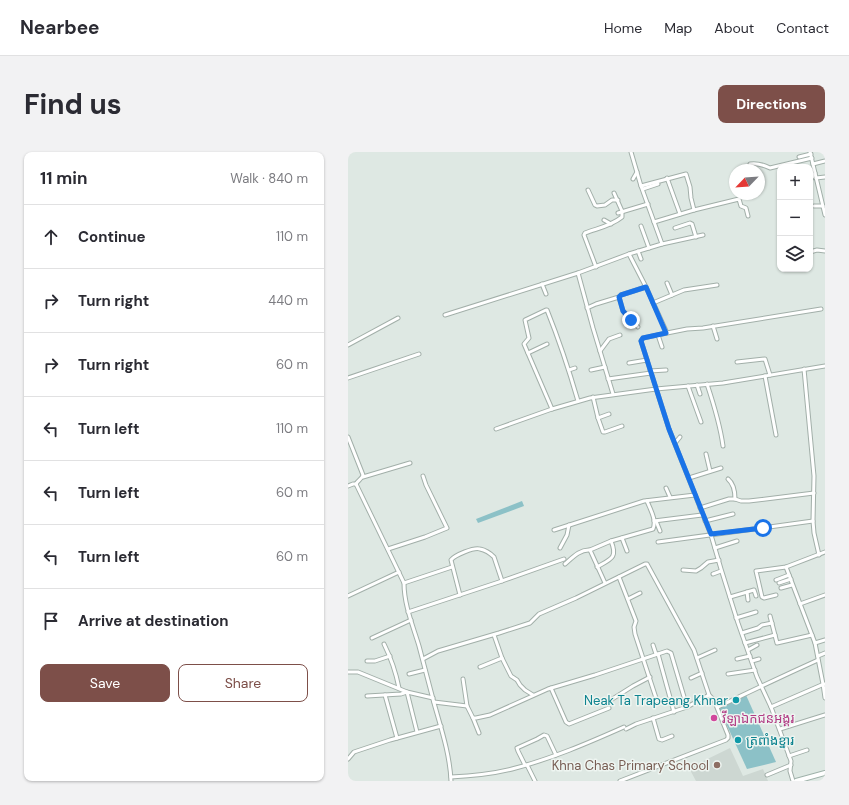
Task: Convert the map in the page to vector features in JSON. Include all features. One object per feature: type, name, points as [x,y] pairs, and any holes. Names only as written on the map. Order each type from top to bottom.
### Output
[{"type":"street","points":[[631,152],[662,244]]},
{"type":"street","points":[[799,157],[810,153],[825,215]]},
{"type":"street","points":[[765,166],[770,168],[812,158]]},
{"type":"street","points":[[813,164],[825,161]]},
{"type":"street","points":[[633,179],[637,172]]},
{"type":"street","points":[[642,187],[667,178],[686,174],[694,210]]},
{"type":"street","points":[[816,178],[825,177]]},
{"type":"street","points":[[667,178],[680,214]]},
{"type":"street","points":[[642,187],[658,184]]},
{"type":"street","points":[[588,190],[596,206],[605,205],[612,200],[618,200]]},
{"type":"street","points":[[596,267],[584,235],[585,233],[606,227],[622,216],[618,200],[614,193]]},
{"type":"street","points":[[654,222],[739,199],[741,206],[745,207],[748,216]]},
{"type":"street","points":[[618,213],[648,204]]},
{"type":"street","points":[[814,206],[824,206]]},
{"type":"street","points":[[604,220],[611,224]]},
{"type":"street","points":[[675,228],[692,224],[696,237]]},
{"type":"street","points":[[640,226],[649,248]]},
{"type":"street","points":[[445,315],[578,273],[638,251],[703,235]]},
{"type":"street","points":[[638,251],[641,259]]},
{"type":"street","points":[[813,251],[825,251]]},
{"type":"street","points":[[629,254],[646,287],[666,333]]},
{"type":"street","points":[[578,273],[613,394]]},
{"type":"street","points":[[667,282],[672,295]]},
{"type":"street","points":[[542,284],[546,294]]},
{"type":"street","points":[[653,303],[684,290],[717,285]]},
{"type":"street","points":[[587,308],[646,287]]},
{"type":"street","points":[[619,297],[623,311],[638,327]]},
{"type":"street","points":[[793,781],[790,771],[791,761],[780,729],[755,670],[736,618],[711,534],[702,515],[675,443],[641,341],[642,339],[687,329],[821,309]]},
{"type":"street","points":[[552,409],[524,344],[529,338],[525,320],[547,310],[569,370],[578,401]]},
{"type":"street","points":[[626,315],[627,321]]},
{"type":"street","points":[[348,345],[398,318]]},
{"type":"street","points":[[713,326],[717,339]]},
{"type":"street","points":[[600,351],[609,339],[620,335]]},
{"type":"street","points":[[658,335],[662,347]]},
{"type":"street","points":[[528,352],[547,344]]},
{"type":"street","points":[[348,378],[419,354]]},
{"type":"street","points":[[737,362],[765,359],[770,375]]},
{"type":"street","points":[[629,362],[647,360]]},
{"type":"street","points":[[496,429],[552,409],[593,397],[730,382],[825,366]]},
{"type":"street","points":[[591,370],[604,367]]},
{"type":"street","points":[[569,370],[575,368]]},
{"type":"street","points":[[804,369],[814,476],[814,533],[819,555]]},
{"type":"street","points":[[608,379],[666,370]]},
{"type":"street","points":[[765,376],[776,435]]},
{"type":"street","points":[[707,384],[720,427],[723,446]]},
{"type":"street","points":[[696,385],[700,394]]},
{"type":"street","points":[[688,386],[701,422]]},
{"type":"street","points":[[593,397],[603,432],[622,426]]},
{"type":"street","points":[[598,418],[609,414]]},
{"type":"street","points":[[348,437],[363,477]]},
{"type":"street","points":[[675,443],[680,437]]},
{"type":"street","points":[[706,454],[710,471]]},
{"type":"street","points":[[348,486],[356,484],[363,477],[410,463]]},
{"type":"street","points":[[689,478],[721,468]]},
{"type":"street","points":[[388,549],[447,528],[423,476]]},
{"type":"street","points":[[728,480],[732,483],[735,498]]},
{"type":"street","points":[[356,484],[404,583],[408,612],[423,659],[441,726],[448,756],[451,779],[496,772],[526,765],[636,724],[674,712],[709,695]]},
{"type":"street","points":[[666,488],[670,497]]},
{"type":"street","points":[[700,508],[735,498],[741,501],[749,501],[814,493]]},
{"type":"street","points":[[554,530],[647,500],[695,495]]},
{"type":"street","points":[[647,500],[660,531]]},
{"type":"street","points":[[705,521],[733,514]]},
{"type":"street","points":[[655,521],[684,516],[702,515]]},
{"type":"street","points":[[565,564],[578,553],[585,550],[590,550],[611,541],[653,529],[655,521]]},
{"type":"street","points":[[658,542],[814,521]]},
{"type":"street","points":[[560,548],[567,535],[569,525]]},
{"type":"street","points":[[622,538],[628,551]]},
{"type":"street","points":[[598,567],[610,560],[615,554],[611,541]]},
{"type":"street","points":[[715,548],[737,541]]},
{"type":"street","points":[[460,595],[451,560],[454,557],[475,549],[480,549],[494,557],[502,581]]},
{"type":"street","points":[[590,550],[605,583]]},
{"type":"street","points":[[776,595],[762,598],[756,571],[786,566],[825,552]]},
{"type":"street","points":[[408,612],[564,559]]},
{"type":"street","points":[[683,570],[696,571],[708,562],[718,560]]},
{"type":"street","points":[[423,659],[438,651],[530,623],[539,614],[645,564],[648,565],[690,641],[709,695],[718,707],[728,738],[620,781]]},
{"type":"street","points":[[786,566],[815,643],[824,682],[825,696]]},
{"type":"street","points":[[404,583],[452,567]]},
{"type":"street","points":[[713,574],[721,571]]},
{"type":"street","points":[[348,596],[399,572]]},
{"type":"street","points":[[776,580],[789,575]]},
{"type":"street","points":[[619,577],[636,621],[634,627],[657,701]]},
{"type":"street","points":[[779,583],[791,579]]},
{"type":"street","points":[[781,588],[792,585]]},
{"type":"street","points":[[730,597],[754,590],[756,596]]},
{"type":"street","points":[[747,592],[748,600]]},
{"type":"street","points":[[628,599],[640,593]]},
{"type":"street","points":[[800,604],[825,595]]},
{"type":"street","points":[[736,618],[756,612]]},
{"type":"street","points":[[770,616],[776,641],[778,643],[812,634]]},
{"type":"street","points":[[372,638],[411,620]]},
{"type":"street","points":[[742,632],[772,623]]},
{"type":"street","points":[[494,635],[502,658],[512,677],[533,696]]},
{"type":"street","points":[[745,643],[775,635]]},
{"type":"street","points":[[815,643],[825,640]]},
{"type":"street","points":[[384,644],[390,656],[399,688]]},
{"type":"street","points":[[748,650],[757,645]]},
{"type":"street","points":[[653,646],[664,675],[674,712]]},
{"type":"street","points":[[697,658],[715,650]]},
{"type":"street","points":[[473,718],[490,715],[551,688],[667,651],[671,653],[687,707]]},
{"type":"street","points":[[818,656],[825,653]]},
{"type":"street","points":[[367,661],[374,661],[390,656]]},
{"type":"street","points":[[737,659],[750,656]]},
{"type":"street","points":[[480,667],[502,658]]},
{"type":"street","points":[[752,661],[759,659]]},
{"type":"street","points":[[718,707],[818,660]]},
{"type":"street","points":[[409,674],[426,670]]},
{"type":"street","points":[[728,674],[755,670]]},
{"type":"street","points":[[348,672],[358,672],[407,692],[433,698]]},
{"type":"street","points":[[664,675],[670,673]]},
{"type":"street","points":[[691,678],[702,673]]},
{"type":"street","points":[[606,703],[650,677]]},
{"type":"street","points":[[463,679],[467,706],[479,733]]},
{"type":"street","points":[[771,707],[824,682]]},
{"type":"street","points":[[551,688],[568,724],[609,708]]},
{"type":"street","points":[[367,696],[407,692]]},
{"type":"street","points":[[407,692],[417,732]]},
{"type":"street","points":[[385,695],[397,738]]},
{"type":"street","points":[[434,702],[467,706]]},
{"type":"street","points":[[780,729],[825,715]]},
{"type":"street","points":[[653,718],[659,739],[662,740],[672,736]]},
{"type":"street","points":[[348,759],[354,752],[441,726]]},
{"type":"street","points":[[535,781],[518,751],[518,748],[544,735],[546,736],[556,755]]},
{"type":"street","points":[[789,756],[807,750]]},
{"type":"street","points":[[767,775],[791,765]]},
{"type":"street","points":[[796,781],[805,780],[825,773]]},
{"type":"shaded area","name":"Khna Chas Primary School","points":[[730,748],[743,776],[763,769],[768,781],[696,781],[689,768]]},
{"type":"water","points":[[522,501],[524,506],[478,523],[476,519]]},
{"type":"water","points":[[746,695],[776,762],[747,769],[719,708]]},
{"type":"place","name":"Neak Ta Trapeang Khnar","points":[[736,700]]},
{"type":"place","name":"វីឡាឯកជនអង្គរ","points":[[714,718]]},
{"type":"place","name":"ត្រពាំងខ្នារ","points":[[738,740]]},
{"type":"place","name":"Khna Chas Primary School","points":[[717,765]]},
{"type":"route","points":[[631,320],[623,311],[619,297],[620,295],[646,287],[666,333],[643,338],[641,341],[669,429],[702,515],[711,534],[763,528]]}]
